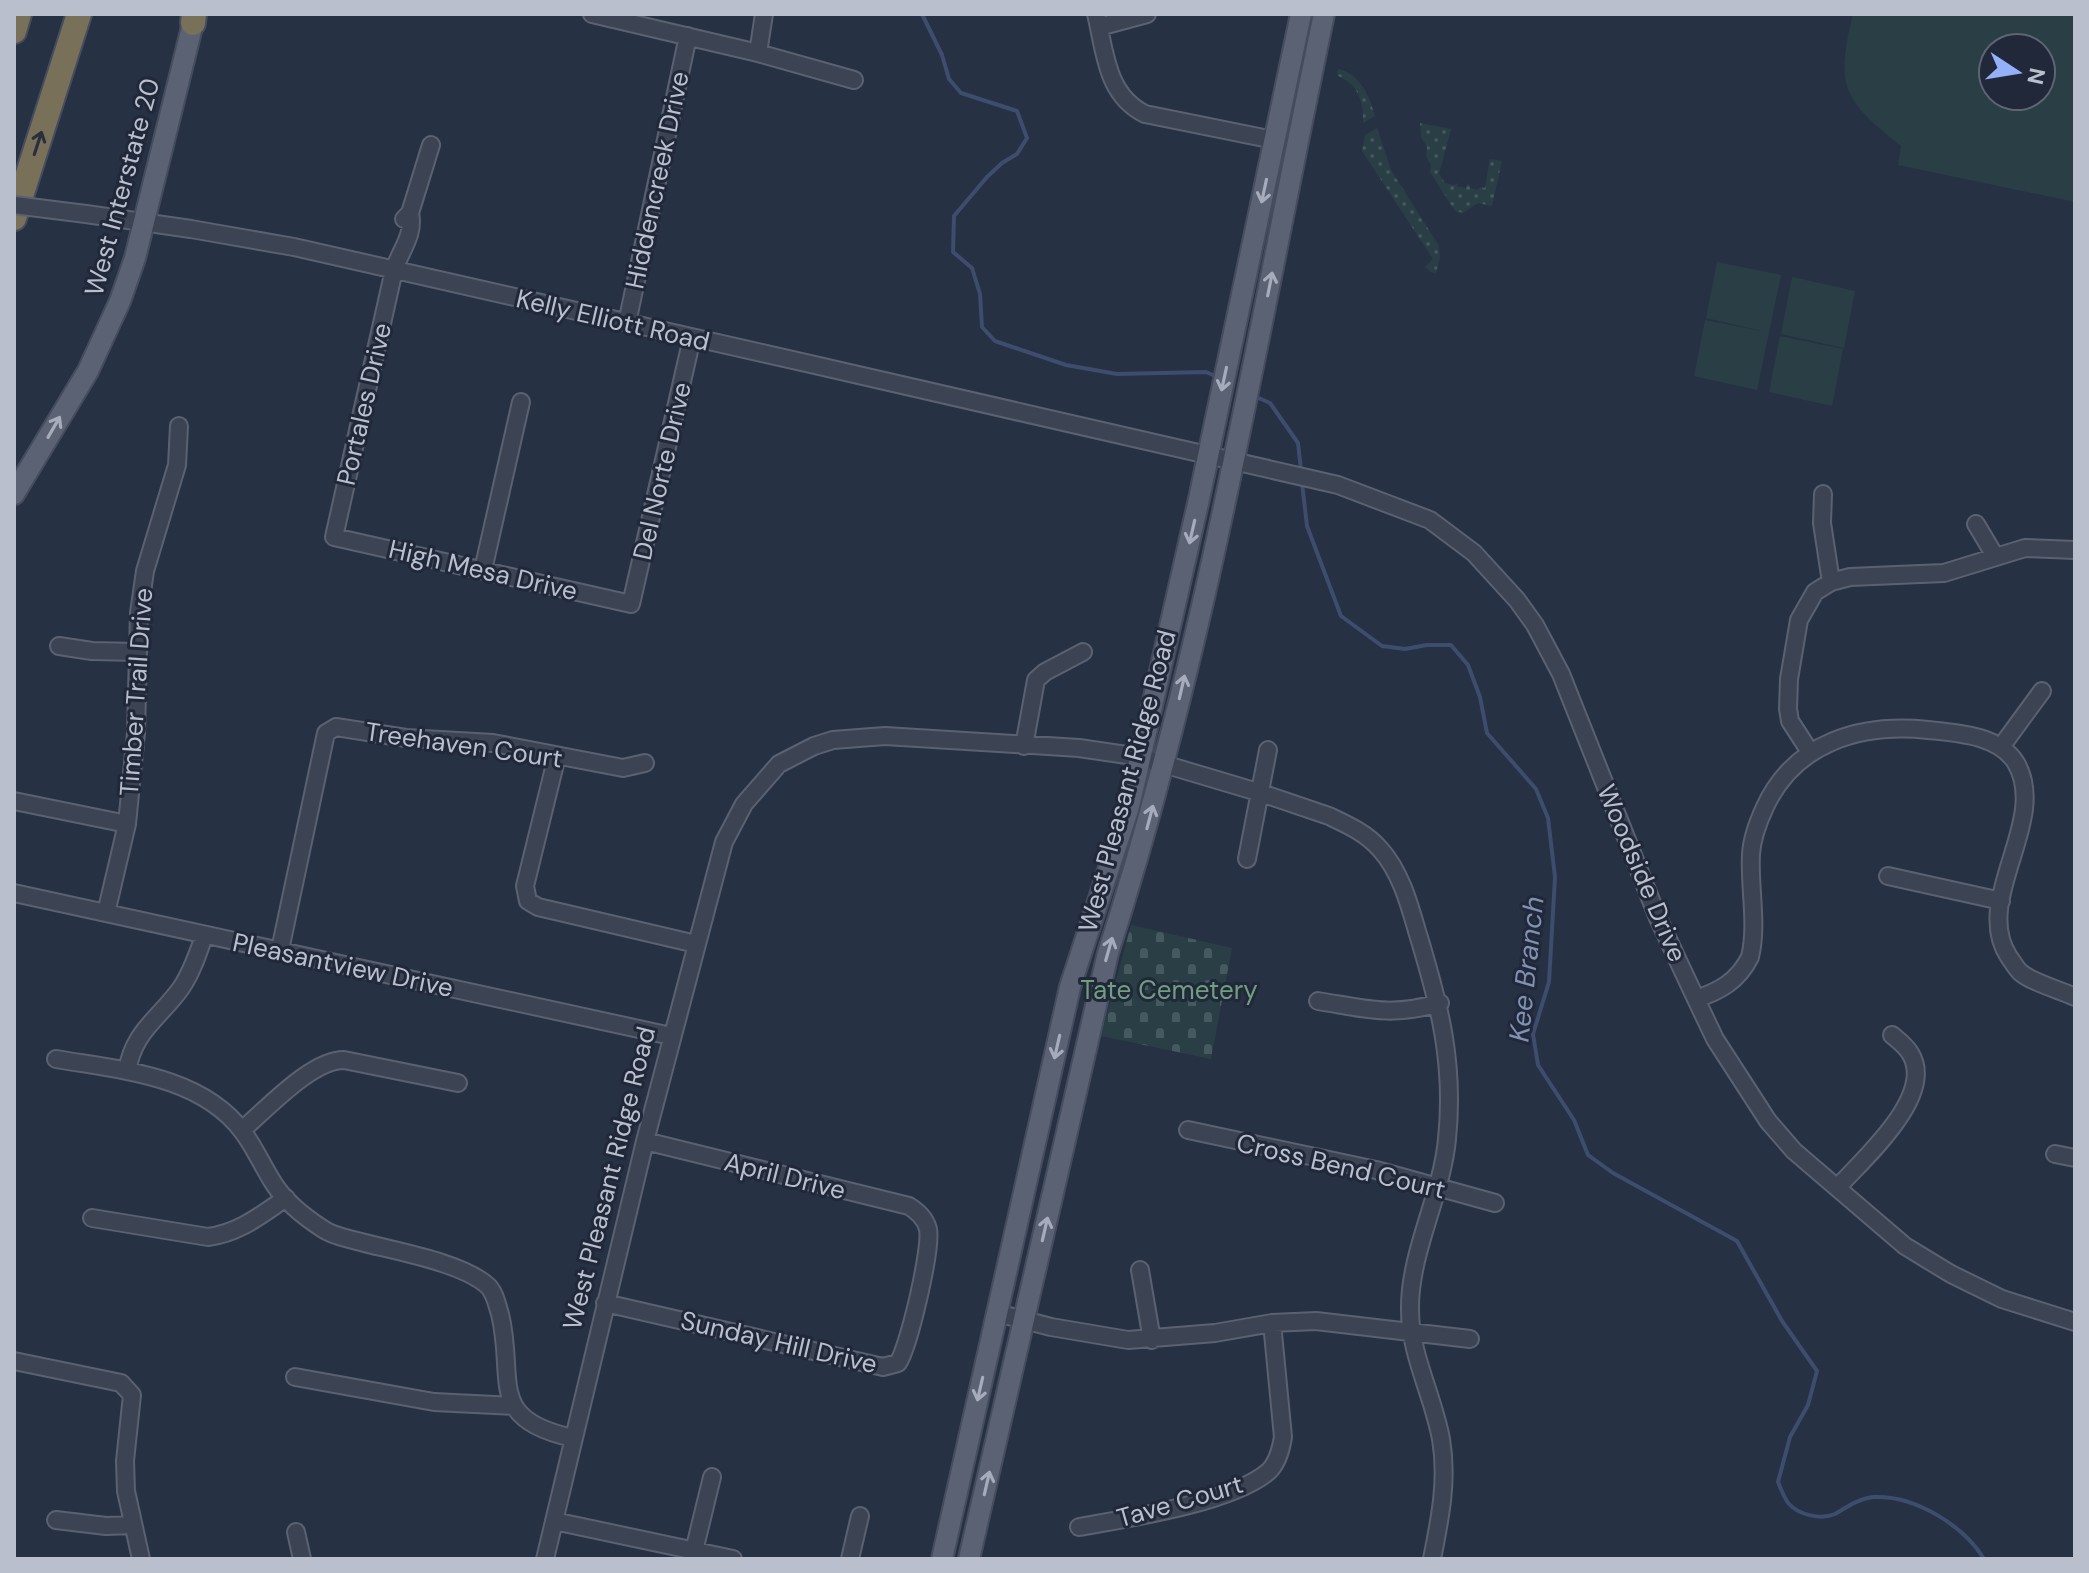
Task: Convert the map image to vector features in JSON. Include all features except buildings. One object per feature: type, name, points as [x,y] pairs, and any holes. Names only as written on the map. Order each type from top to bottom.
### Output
[{"type":"highway","points":[[14,31],[19,14]]},
{"type":"highway","points":[[14,218],[79,14]]},
{"type":"main road","name":"West Pleasant Ridge Road","points":[[942,1559],[1070,987],[1128,810],[1208,455],[1301,14]]},
{"type":"main road","name":"West Pleasant Ridge Road","points":[[969,1559],[1108,953],[1164,763],[1255,360],[1324,14]]},
{"type":"main road","name":"West Interstate 20","points":[[14,494],[104,340],[135,258],[194,17]]},
{"type":"main road","points":[[1257,222],[1281,229]]},
{"type":"street","points":[[592,14],[758,53],[854,80]]},
{"type":"street","points":[[758,53],[764,14]]},
{"type":"street","points":[[1147,14],[1097,21],[1111,80],[1131,107],[1145,114],[1274,140]]},
{"type":"street","name":"Hiddencreek Drive","points":[[627,323],[688,36]]},
{"type":"street","name":"Portales Drive","points":[[334,537],[396,263],[407,244],[412,222],[410,213],[431,145]]},
{"type":"street","name":"Kelly Elliott Road","points":[[14,205],[396,263],[627,323],[1208,455]]},
{"type":"street","name":"Del Norte Drive","points":[[631,604],[692,338]]},
{"type":"street","points":[[483,570],[521,402]]},
{"type":"street","name":"Timber Trail Drive","points":[[106,913],[127,824],[136,733],[138,652],[145,571],[177,465],[179,426]]},
{"type":"street","name":"Woodside Drive","points":[[1208,455],[1338,485],[1430,520],[1474,553],[1526,613],[1561,674],[1658,918],[1715,1039],[1768,1121],[1794,1151],[1905,1246],[1951,1274],[2002,1299],[2075,1322]]},
{"type":"street","points":[[1823,494],[1822,523],[1831,582]]},
{"type":"street","points":[[1976,524],[1995,556]]},
{"type":"street","name":"High Mesa Drive","points":[[334,537],[631,604]]},
{"type":"street","points":[[1810,752],[1790,721],[1788,709],[1789,679],[1799,620],[1815,592],[1831,582],[1850,577],[1944,573],[2025,548],[2075,550]]},
{"type":"street","points":[[59,646],[92,651],[138,652]]},
{"type":"street","points":[[1024,746],[1036,680],[1083,652]]},
{"type":"street","points":[[2001,747],[2042,691]]},
{"type":"street","points":[[1696,999],[1724,988],[1748,962],[1752,948],[1751,852],[1754,833],[1778,783],[1789,768],[1810,752],[1862,732],[1897,727],[1965,735],[2001,747],[2014,760],[2025,789],[2024,808],[2001,901],[2001,943],[2020,972],[2075,997]]},
{"type":"street","name":"Treehaven Court","points":[[280,950],[326,733],[330,729],[406,738],[493,743],[623,768],[645,763]]},
{"type":"street","name":"West Pleasant Ridge Road","points":[[545,1559],[671,1036],[724,842],[744,804],[779,764],[833,740],[885,736],[1079,748],[1140,757]]},
{"type":"street","points":[[1247,859],[1268,750]]},
{"type":"street","points":[[557,756],[525,886],[528,901],[538,907],[696,944]]},
{"type":"street","points":[[1140,757],[1301,805],[1354,828],[1382,850],[1407,898],[1440,1003],[1449,1061],[1447,1139],[1409,1307],[1411,1333],[1440,1437],[1443,1464],[1442,1513],[1432,1559]]},
{"type":"street","points":[[14,801],[127,824]]},
{"type":"street","points":[[1888,876],[2001,901]]},
{"type":"street","name":"Pleasantview Drive","points":[[14,893],[671,1036]]},
{"type":"street","points":[[127,1071],[134,1043],[181,988],[204,936]]},
{"type":"street","points":[[1318,1001],[1387,1012],[1410,1011],[1440,1003]]},
{"type":"street","points":[[1838,1187],[1897,1121],[1910,1096],[1914,1063],[1911,1053],[1892,1035]]},
{"type":"street","points":[[56,1059],[127,1071],[193,1091],[242,1130],[276,1186],[323,1229],[464,1271],[491,1288],[502,1322],[507,1392],[513,1406],[520,1416],[536,1427],[573,1438]]},
{"type":"street","points":[[242,1130],[312,1070],[328,1061],[344,1060],[458,1083]]},
{"type":"street","name":"Cross Bend Court","points":[[1188,1130],[1322,1158],[1495,1203]]},
{"type":"street","name":"April Drive","points":[[645,1141],[909,1206],[922,1216]]},
{"type":"street","points":[[2055,1154],[2075,1158]]},
{"type":"street","points":[[92,1218],[208,1237],[239,1229],[286,1198]]},
{"type":"street","name":"Sunday Hill Drive","points":[[605,1303],[845,1360],[890,1367],[898,1363],[902,1355],[925,1260],[929,1233],[922,1216]]},
{"type":"street","points":[[1140,1270],[1152,1340]]},
{"type":"street","points":[[997,1313],[1099,1337],[1152,1340],[1272,1323],[1316,1321],[1470,1339]]},
{"type":"street","name":"Tave Court","points":[[1079,1527],[1163,1511],[1223,1494],[1251,1482],[1270,1469],[1281,1452],[1283,1437],[1272,1323]]},
{"type":"street","points":[[14,1361],[121,1383],[132,1395],[125,1461],[126,1491],[141,1559]]},
{"type":"street","points":[[295,1377],[434,1402],[513,1406]]},
{"type":"street","points":[[694,1551],[712,1477]]},
{"type":"street","points":[[850,1559],[860,1516]]},
{"type":"street","points":[[56,1520],[106,1526],[133,1525]]},
{"type":"street","points":[[554,1521],[733,1559]]},
{"type":"street","points":[[296,1532],[302,1559]]},
{"type":"green space","points":[[1853,14],[2075,14],[2075,202],[1898,165],[1901,146],[1866,116],[1848,90],[1845,59]]},
{"type":"green space","points":[[1339,69],[1358,81],[1367,94],[1375,116],[1363,123],[1358,95],[1345,79],[1338,76]]},
{"type":"green space","points":[[1420,123],[1451,129],[1439,174],[1445,183],[1458,183],[1457,186],[1466,188],[1467,184],[1478,190],[1485,188],[1490,159],[1502,161],[1492,206],[1478,203],[1463,213],[1455,211],[1430,172]]},
{"type":"green space","points":[[1377,128],[1391,170],[1439,246],[1436,273],[1425,267],[1433,259],[1362,151],[1365,135]]},
{"type":"green space","points":[[1717,262],[1781,275],[1757,390],[1694,376],[1705,320],[1766,332],[1706,318]]},
{"type":"green space","points":[[1792,277],[1855,291],[1844,348],[1781,334]]},
{"type":"green space","points":[[1780,336],[1843,349],[1832,406],[1769,392]]},
{"type":"green space","name":"Tate Cemetery","points":[[1131,925],[1232,948],[1211,1059],[1101,1036]]},
{"type":"waterway","name":"Kee Branch","points":[[922,14],[942,55],[949,79],[961,93],[1017,111],[1027,138],[1017,154],[987,177],[954,216],[953,252],[972,268],[980,294],[982,327],[995,341],[1066,365],[1117,374],[1206,372],[1220,378]]},
{"type":"waterway","name":"Kee Branch","points":[[1252,395],[1270,403],[1298,443],[1301,470]]},
{"type":"waterway","name":"Kee Branch","points":[[1302,483],[1307,526],[1341,616],[1382,646],[1405,649],[1451,645],[1468,665],[1480,697],[1487,733],[1536,789],[1548,818],[1555,877],[1549,982],[1533,1034],[1538,1065],[1574,1120],[1588,1155],[1613,1173],[1737,1241],[1782,1321],[1817,1371],[1808,1405],[1790,1437],[1778,1482],[1787,1502],[1804,1514],[1823,1517],[1874,1497],[1906,1501],[1951,1524],[1984,1559]]}]
